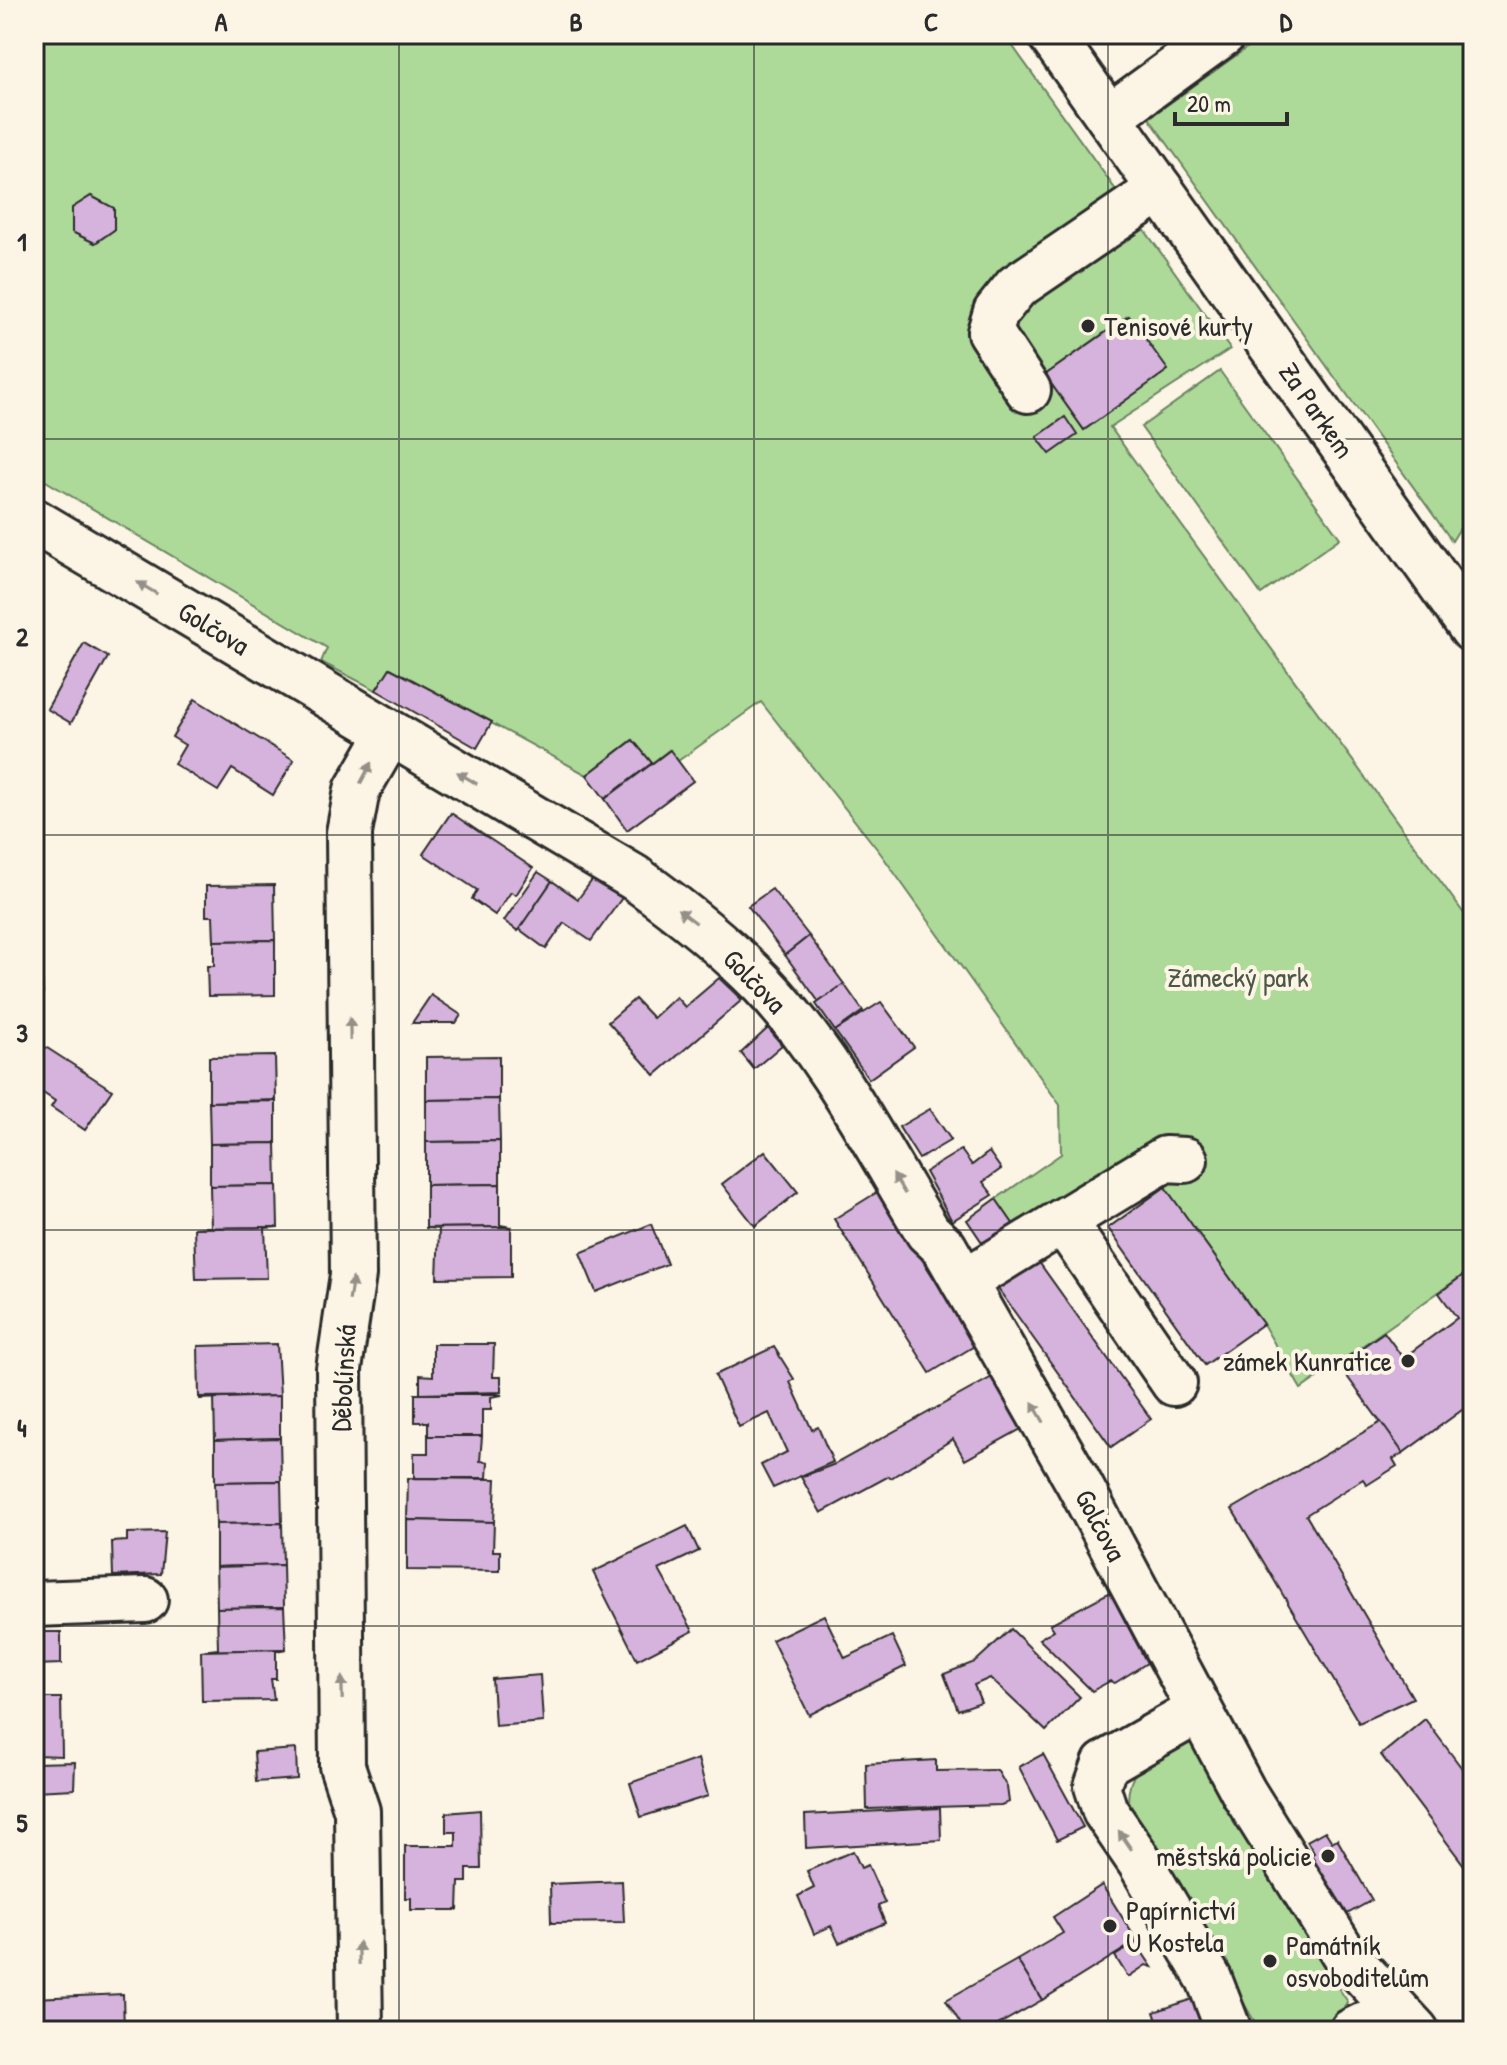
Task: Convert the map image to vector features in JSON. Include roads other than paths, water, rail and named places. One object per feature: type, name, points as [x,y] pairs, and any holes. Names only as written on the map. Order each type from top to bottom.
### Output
[{"type":"street","name":"Za Parkem","points":[[1050,34],[1473,630]]},
{"type":"street","points":[[1109,117],[1223,34]]},
{"type":"street","points":[[1028,390],[990,332],[996,312],[1016,287],[1160,189]]},
{"type":"street","name":"Golčova","points":[[34,521],[635,878],[693,919],[762,984],[826,1065],[928,1232],[944,1247],[1077,1480],[1198,1711],[1343,1952],[1406,2020]]},
{"type":"street","name":"Děbolínská","points":[[360,2031],[357,1811],[342,1766],[339,1369],[353,1275],[349,833],[357,790],[390,733]]},
{"type":"street","points":[[964,1282],[1165,1159],[1185,1160]]},
{"type":"street","points":[[1063,1221],[1174,1383]]},
{"type":"street","points":[[34,1604],[145,1600]]},
{"type":"street","points":[[1198,1711],[1105,1764],[1097,1786],[1105,1811],[1140,1862],[1209,1979],[1229,2031]]},
{"type":"street","points":[[1352,2031],[1406,2020]]},
{"type":"place","name":"Tenisové kurty","points":[[1088,326]]},
{"type":"place","name":"zámek Kunratice","points":[[1408,1361]]},
{"type":"place","name":"městská policie","points":[[1328,1856]]},
{"type":"place","name":"Papírnictví U Kostela","points":[[1110,1926]]},
{"type":"place","name":"Památník osvoboditelům","points":[[1270,1961]]},
{"type":"park label","name":"Zámecký park","points":[[1238,977]]}]
